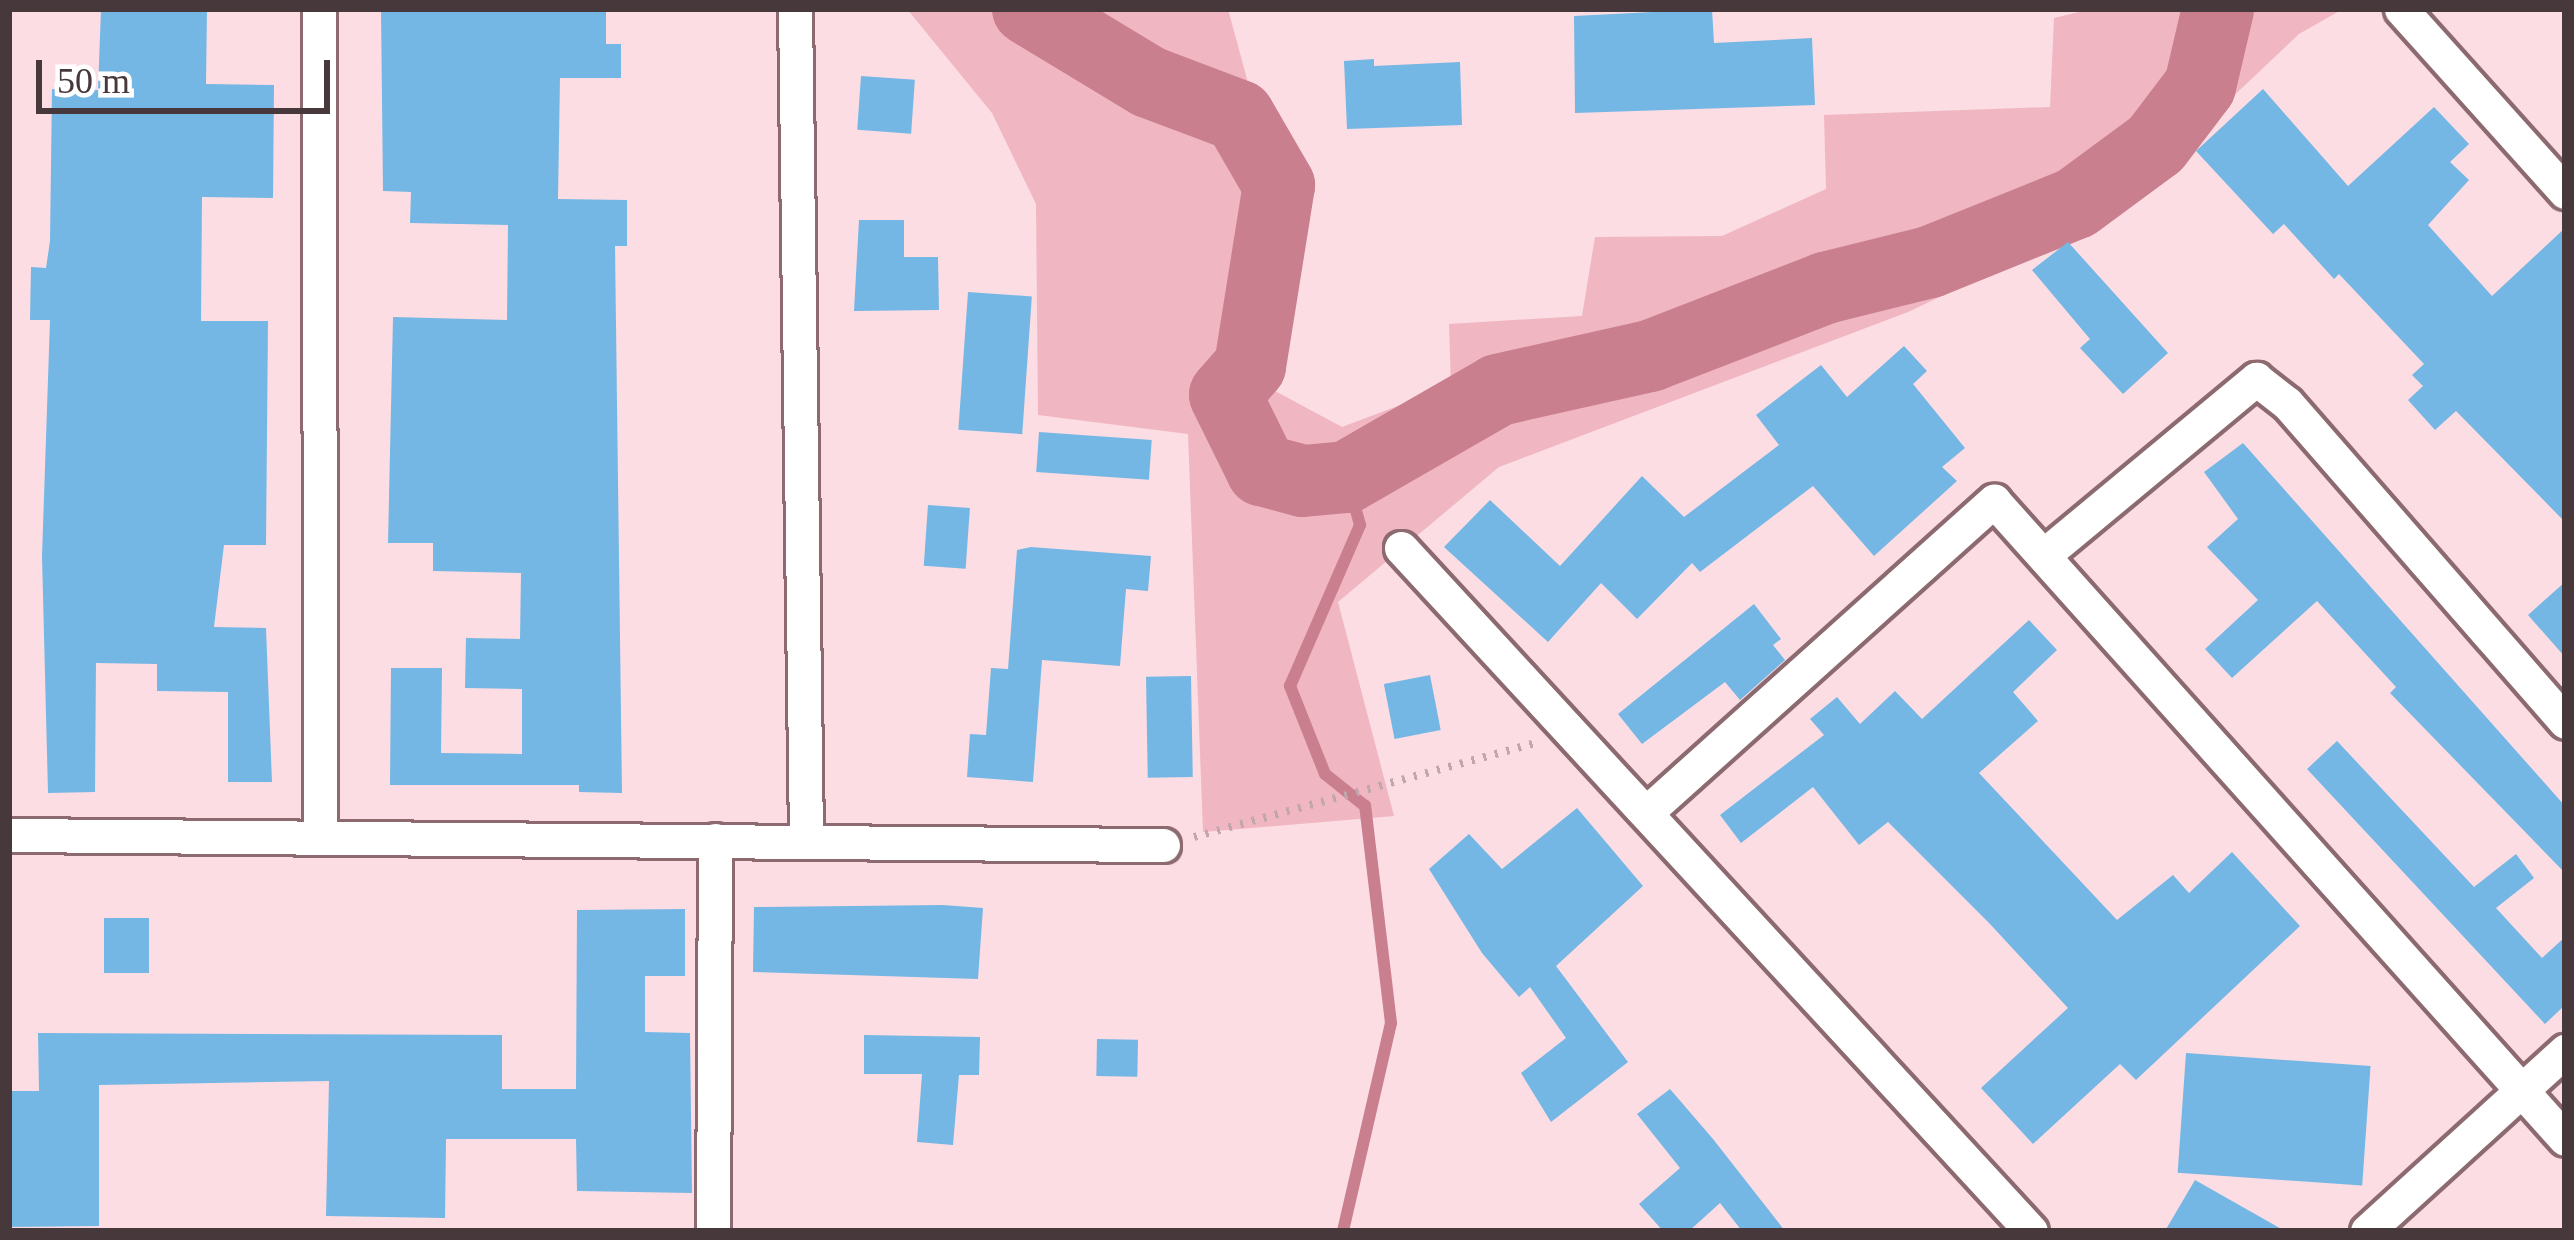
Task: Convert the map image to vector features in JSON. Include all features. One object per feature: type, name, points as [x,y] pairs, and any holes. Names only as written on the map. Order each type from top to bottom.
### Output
[{"type":"street","points":[[319,9],[320,838]]},
{"type":"street","points":[[795,9],[806,842]]},
{"type":"street","points":[[2401,9],[2565,192]]},
{"type":"street","points":[[2044,555],[2257,379],[2287,403],[2565,722]]},
{"type":"street","points":[[1648,811],[1988,503],[2000,504],[2565,1139]]},
{"type":"street","points":[[1401,548],[1575,731],[2031,1231]]},
{"type":"street","points":[[9,835],[1163,845]]},
{"type":"street","points":[[713,1231],[715,840]]},
{"type":"street","points":[[2367,1231],[2565,1051]]},
{"type":"path","points":[[1163,845],[1575,731]]},
{"type":"shaded area","points":[[907,9],[1228,9],[1283,212],[1264,342],[1275,391],[1342,427],[1451,386],[1449,324],[1582,316],[1595,237],[1722,236],[1826,189],[1824,115],[2050,107],[2054,18],[2092,9],[2343,9],[2299,34],[2103,219],[1908,312],[1499,467],[1338,602],[1394,816],[1203,832],[1188,434],[1038,415],[1036,204],[992,113]]},
{"type":"building","points":[[101,9],[207,9],[206,84],[274,85],[273,198],[202,197],[201,321],[268,321],[266,545],[224,545],[214,627],[266,628],[272,782],[228,782],[228,692],[157,691],[157,664],[96,663],[95,792],[48,793],[42,556],[50,320],[30,320],[31,267],[46,268],[50,241],[52,89],[98,90]]},
{"type":"building","points":[[381,9],[606,9],[606,44],[621,44],[621,78],[560,78],[558,199],[627,200],[627,246],[615,246],[622,793],[579,792],[579,785],[390,785],[391,668],[442,668],[441,753],[522,754],[522,689],[465,688],[466,638],[520,639],[521,573],[433,571],[433,543],[388,543],[393,317],[507,320],[508,225],[410,223],[411,192],[383,191]]},
{"type":"building","points":[[1712,9],[1714,43],[1812,38],[1815,105],[1575,113],[1574,16]]},
{"type":"building","points":[[1374,59],[1374,66],[1460,62],[1462,125],[1347,129],[1344,61]]},
{"type":"building","points":[[861,76],[915,80],[911,134],[857,130]]},
{"type":"building","points":[[2263,89],[2348,186],[2434,107],[2469,144],[2450,162],[2469,180],[2428,225],[2492,296],[2565,228],[2565,522],[2456,411],[2435,430],[2408,400],[2423,386],[2412,375],[2424,364],[2284,224],[2273,234],[2196,151]]},
{"type":"building","points":[[859,220],[904,220],[904,257],[938,257],[939,310],[854,311]]},
{"type":"building","points":[[2068,242],[2168,353],[2123,394],[2080,348],[2090,339],[2032,270]]},
{"type":"building","points":[[968,292],[1032,296],[1022,434],[958,430]]},
{"type":"building","points":[[1904,346],[1927,371],[1913,384],[1965,448],[1942,467],[1957,481],[1874,556],[1813,486],[1700,572],[1692,563],[1637,619],[1601,583],[1548,642],[1444,547],[1490,500],[1560,566],[1642,476],[1684,517],[1779,445],[1756,415],[1821,365],[1847,397]]},
{"type":"building","points":[[1039,432],[1152,440],[1149,480],[1036,472]]},
{"type":"building","points":[[2243,443],[2565,806],[2565,873],[2390,693],[2396,687],[2317,601],[2232,678],[2205,649],[2258,600],[2207,547],[2238,519],[2204,472]]},
{"type":"building","points":[[928,505],[970,508],[966,569],[924,566]]},
{"type":"building","points":[[1031,547],[1151,556],[1148,591],[1126,589],[1120,666],[1042,660],[1033,782],[967,777],[970,734],[986,735],[991,668],[1008,669],[1017,550]]},
{"type":"building","points":[[2565,582],[2565,657],[2528,615]]},
{"type":"building","points":[[1754,604],[1781,639],[1773,645],[1785,660],[1740,700],[1725,682],[1642,744],[1618,714]]},
{"type":"building","points":[[2029,620],[2057,650],[2013,692],[2038,721],[1979,773],[2117,920],[2173,875],[2189,893],[2232,852],[2300,926],[2136,1080],[2120,1064],[2033,1144],[1981,1088],[2068,1008],[1990,924],[1888,822],[1859,845],[1813,787],[1741,843],[1720,815],[1824,735],[1810,719],[1837,697],[1860,724],[1895,691],[1922,719]]},
{"type":"building","points":[[1430,675],[1441,730],[1395,739],[1384,684]]},
{"type":"building","points":[[1191,676],[1193,777],[1148,778],[1146,677]]},
{"type":"building","points":[[2337,741],[2474,887],[2516,854],[2534,878],[2496,908],[2542,958],[2565,937],[2565,1005],[2545,1024],[2307,769]]},
{"type":"building","points":[[1577,808],[1643,886],[1556,966],[1628,1062],[1551,1122],[1521,1073],[1566,1038],[1530,987],[1519,997],[1482,953],[1429,869],[1469,834],[1502,869]]},
{"type":"building","points":[[754,907],[983,908],[978,979],[753,972]]},
{"type":"building","points":[[685,909],[685,976],[645,976],[645,1032],[690,1033],[692,1193],[577,1191],[576,1139],[446,1139],[445,1218],[326,1216],[329,1081],[99,1085],[99,1226],[9,1227],[9,1091],[39,1091],[38,1033],[502,1035],[502,1089],[576,1089],[577,910]]},
{"type":"building","points":[[104,918],[149,918],[149,973],[104,973]]},
{"type":"building","points":[[864,1035],[980,1037],[979,1075],[959,1075],[953,1145],[917,1142],[922,1074],[864,1074]]},
{"type":"building","points":[[1097,1039],[1138,1040],[1137,1077],[1096,1076]]},
{"type":"building","points":[[2186,1053],[2371,1066],[2362,1186],[2178,1173]]},
{"type":"building","points":[[1670,1089],[1785,1231],[1742,1231],[1720,1203],[1689,1231],[1663,1231],[1639,1204],[1680,1168],[1637,1114]]},
{"type":"building","points":[[2195,1180],[2285,1231],[2165,1231]]},
{"type":"waterway","points":[[1028,9],[1149,82],[1239,116],[1279,185],[1250,366],[1225,395],[1262,470],[1303,481],[1347,477],[1498,390],[1650,356],[1825,288],[1930,262],[2076,203],[2156,144],[2200,86],[2218,9]]},
{"type":"waterway","points":[[1343,1231],[1391,1023],[1365,806],[1325,774],[1290,686],[1360,525],[1347,477]]}]
